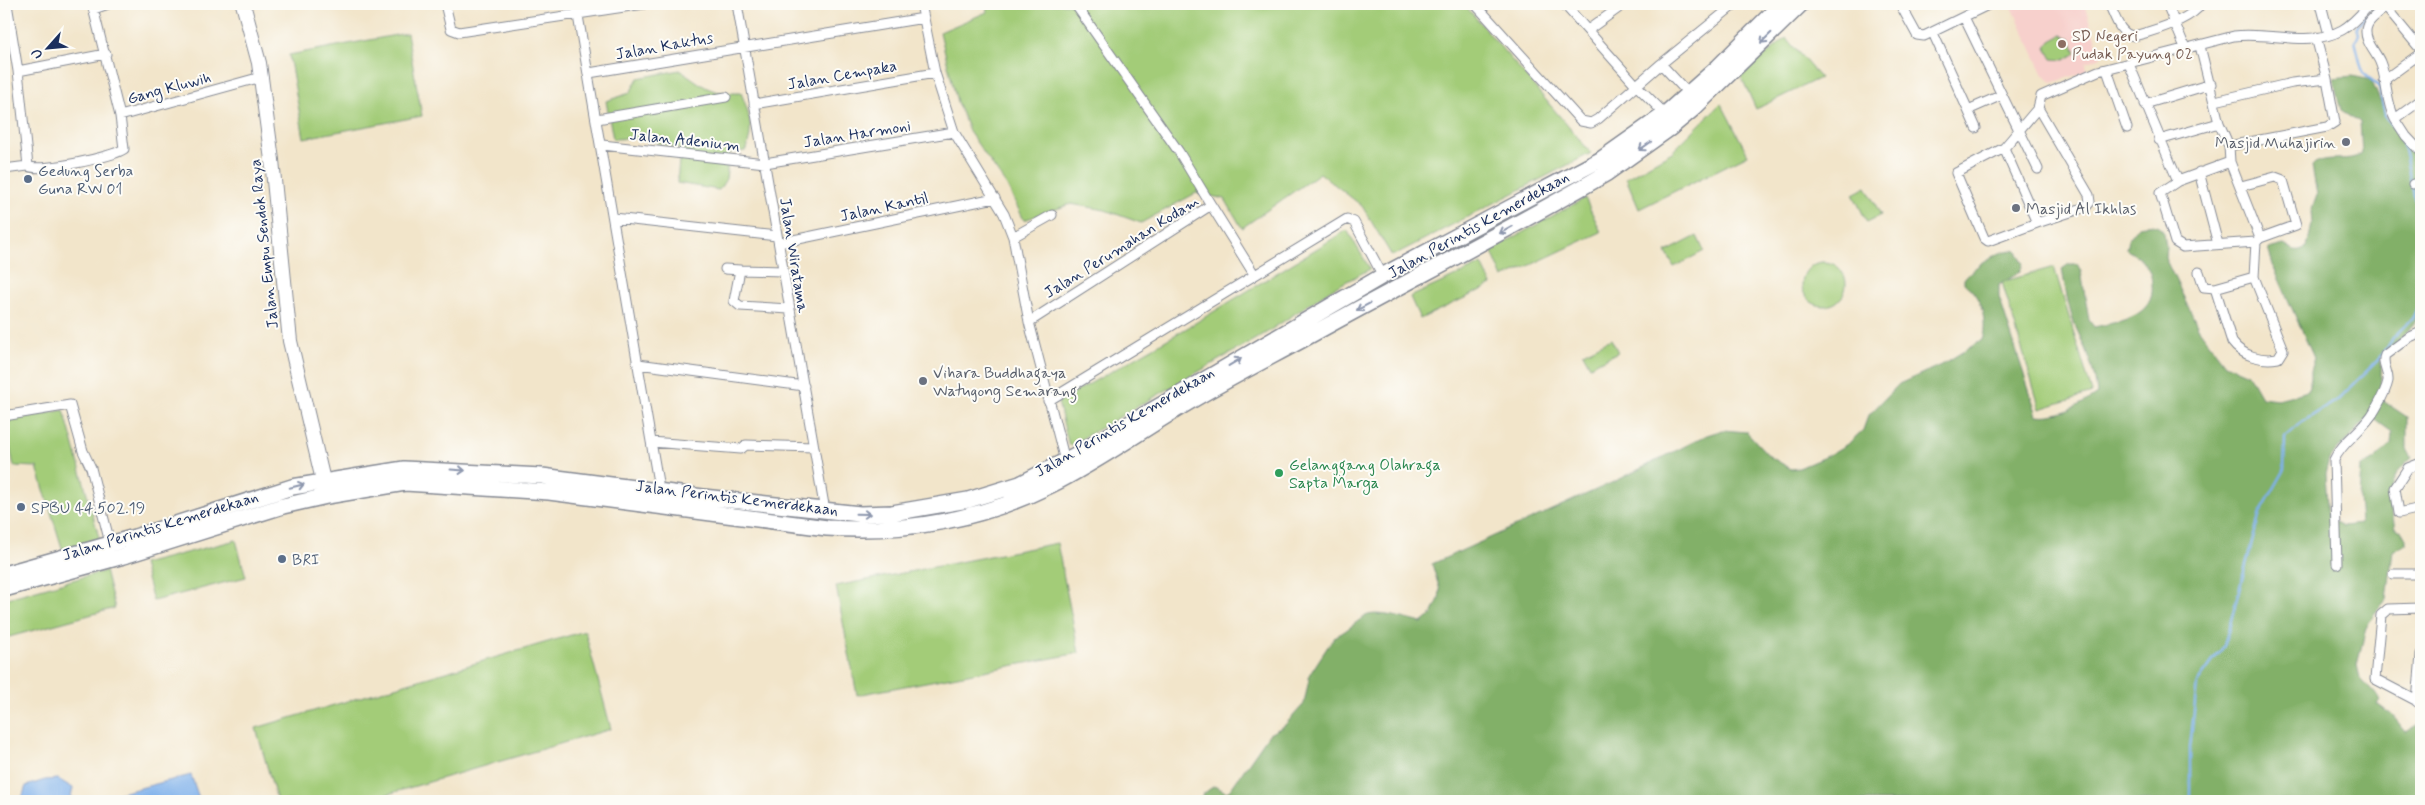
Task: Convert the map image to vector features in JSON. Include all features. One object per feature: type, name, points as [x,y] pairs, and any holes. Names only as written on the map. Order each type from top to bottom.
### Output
[{"type":"highway","name":"Jalan Perintis Kemerdekaan","points":[[4,589],[127,555],[250,515],[327,496],[405,484],[660,498],[860,514],[892,513],[968,500],[1020,484],[1599,178],[1670,129],[1693,98],[1781,4]]},
{"type":"highway","name":"Jalan Perintis Kemerdekaan","points":[[4,574],[292,487],[324,480],[404,468],[434,468],[542,476],[827,528],[890,529],[972,516],[1026,497],[1051,485],[1383,276],[1576,174],[1693,98],[1801,4]]},
{"type":"main road","name":"Jalan Empu Sendok Raya","points":[[243,4],[261,77],[272,160],[288,326],[324,480]]},
{"type":"main road","points":[[324,480],[327,496]]},
{"type":"street","points":[[4,168],[28,166],[18,72],[7,4]]},
{"type":"street","points":[[108,4],[93,6],[120,116]]},
{"type":"street","points":[[445,4],[451,29],[459,32],[644,4]]},
{"type":"street","points":[[576,4],[602,145],[660,498]]},
{"type":"street","name":"Jalan Wiratama","points":[[737,4],[825,510]]},
{"type":"street","name":"Jalan Perumahan Kodam","points":[[921,4],[935,73],[954,132],[995,198],[1013,237],[1029,322],[1065,461]]},
{"type":"street","points":[[1075,4],[1179,152],[1211,205]]},
{"type":"street","points":[[1475,4],[1581,121],[1591,123],[1735,4]]},
{"type":"street","points":[[1564,4],[1637,86],[1666,114]]},
{"type":"street","points":[[1588,30],[1624,4]]},
{"type":"street","points":[[1900,4],[1917,35],[1933,33],[1990,4]]},
{"type":"street","points":[[2109,4],[2121,29],[2128,35],[2146,32],[2175,21],[2197,11],[2201,4]]},
{"type":"street","points":[[2167,4],[2186,50]]},
{"type":"street","points":[[2320,4],[2328,35]]},
{"type":"street","points":[[2038,108],[2090,195],[2090,202],[2086,207],[1988,241],[1977,221],[1956,172],[2004,148],[2038,108],[2042,96],[2082,77],[2245,35],[2316,37],[2328,35],[2343,30],[2370,4]]},
{"type":"street","points":[[2384,80],[2421,51],[2384,5],[2368,23],[2366,30],[2369,42],[2381,63],[2384,80],[2389,103],[2396,119],[2406,136],[2421,152]]},
{"type":"street","name":"Jalan Kaktus","points":[[589,73],[744,46],[924,18]]},
{"type":"street","points":[[1964,18],[2002,95],[2018,133],[2038,169]]},
{"type":"street","points":[[1933,33],[1976,128]]},
{"type":"street","points":[[2229,146],[2327,127],[2336,122],[2316,37]]},
{"type":"street","points":[[2200,46],[2219,123],[2229,146],[2230,162],[2241,186],[2245,205],[2258,240],[2254,277],[2280,339],[2283,350],[2278,358],[2262,360],[2236,347],[2232,342],[2215,288]]},
{"type":"street","points":[[18,72],[106,54]]},
{"type":"street","points":[[1661,64],[1693,98]]},
{"type":"street","points":[[2129,64],[2178,180]]},
{"type":"street","points":[[2107,70],[2127,128]]},
{"type":"street","name":"Jalan Cempaka","points":[[754,104],[935,73]]},
{"type":"street","name":"Gang Kluwih","points":[[28,166],[34,169],[56,166],[122,151],[125,147],[120,116],[261,77]]},
{"type":"street","points":[[2215,102],[2292,84],[2327,79]]},
{"type":"street","points":[[2145,104],[2210,84]]},
{"type":"street","points":[[1968,110],[2002,95]]},
{"type":"street","points":[[597,119],[726,97]]},
{"type":"street","points":[[2396,119],[2421,100]]},
{"type":"street","points":[[2160,140],[2219,123]]},
{"type":"street","name":"Jalan Harmoni","points":[[765,162],[954,132]]},
{"type":"street","name":"Jalan Adenium","points":[[602,145],[765,162]]},
{"type":"street","points":[[2004,148],[2037,223]]},
{"type":"street","points":[[2230,162],[2178,180],[2160,193],[2178,246],[2182,248],[2258,240],[2296,225],[2282,180],[2279,178],[2241,186]]},
{"type":"street","points":[[2199,172],[2218,244]]},
{"type":"street","name":"Jalan Kantil","points":[[614,218],[778,239],[995,198]]},
{"type":"street","name":"Jalan Perumahan Kodam","points":[[1029,322],[1211,205],[1254,274]]},
{"type":"street","points":[[1013,237],[1052,215]]},
{"type":"street","points":[[1048,401],[1347,219],[1354,222],[1383,276]]},
{"type":"street","points":[[725,269],[783,271]]},
{"type":"street","points":[[740,270],[735,304],[789,309]]},
{"type":"street","points":[[2198,272],[2204,287],[2215,288],[2254,277]]},
{"type":"street","points":[[2337,564],[2334,460],[2337,454],[2366,424],[2384,393],[2388,380],[2384,365],[2385,355],[2408,338],[2421,332]]},
{"type":"street","points":[[638,364],[804,386]]},
{"type":"street","points":[[4,416],[70,405],[83,451],[92,468],[110,543]]},
{"type":"street","points":[[651,442],[741,449],[746,445],[814,447]]},
{"type":"street","points":[[2421,463],[2408,468],[2395,488],[2399,513],[2421,508]]},
{"type":"street","points":[[2393,574],[2421,574]]},
{"type":"street","points":[[2421,608],[2388,609],[2381,615],[2375,679],[2419,703],[2421,655]]},
{"type":"shaded area","name":"SD Negeri Pudak Payung 02","points":[[2018,4],[2084,4],[2101,57],[2086,63],[2087,71],[2052,83],[2044,75],[2012,7]]},
{"type":"green space","points":[[986,4],[1464,4],[1591,153],[1392,256],[1362,206],[1320,173],[1242,228],[1225,199],[1196,193],[1141,223],[1105,210],[1071,204],[1024,220],[1007,186],[970,133],[957,102],[940,32],[987,12]]},
{"type":"green space","points":[[407,33],[422,116],[304,138],[289,55]]},
{"type":"green space","points":[[2062,35],[2071,39],[2076,53],[2065,60],[2052,59],[2046,48],[2051,41]]},
{"type":"green space","points":[[1786,38],[1820,78],[1756,109],[1741,76]]},
{"type":"green space","points":[[680,70],[714,91],[741,93],[746,107],[750,122],[748,144],[745,151],[729,153],[726,179],[719,190],[677,183],[680,149],[641,138],[613,139],[606,101],[630,93],[638,78]]},
{"type":"green space","points":[[2352,76],[2371,80],[2388,121],[2399,135],[2421,151],[2421,297],[2417,305],[2414,322],[2409,330],[2381,357],[2380,399],[2407,417],[2407,449],[2412,458],[2397,474],[2391,490],[2391,507],[2395,528],[2402,531],[2406,538],[2406,544],[2393,551],[2387,599],[2374,614],[2366,628],[2357,665],[2360,678],[2380,700],[2377,704],[2392,715],[2406,732],[2421,723],[2421,801],[1200,801],[1203,794],[1214,786],[1226,792],[1230,790],[1269,734],[1284,726],[1304,704],[1310,674],[1334,637],[1369,615],[1392,616],[1422,623],[1432,615],[1439,599],[1440,590],[1432,564],[1620,479],[1707,435],[1723,430],[1747,432],[1769,456],[1791,469],[1799,468],[1827,456],[1849,443],[1863,430],[1868,416],[1899,384],[1943,364],[1982,340],[1984,322],[1982,309],[1971,289],[1964,283],[1964,279],[1988,259],[2004,252],[2017,251],[2023,264],[2020,272],[1999,285],[1999,297],[2037,415],[2061,413],[2097,394],[2091,366],[2070,310],[2062,269],[2069,264],[2077,264],[2081,271],[2089,320],[2094,327],[2134,316],[2148,304],[2152,295],[2152,281],[2149,270],[2142,261],[2126,249],[2128,240],[2139,226],[2146,225],[2159,227],[2164,233],[2165,258],[2200,331],[2225,364],[2248,374],[2261,397],[2278,399],[2308,391],[2310,387],[2310,371],[2314,358],[2274,268],[2268,249],[2284,245],[2296,250],[2307,247],[2312,224],[2311,212],[2317,195],[2312,166],[2327,159],[2351,158],[2362,154],[2360,122],[2341,110],[2333,78]],"holes":[[[2370,416],[2392,432],[2391,445],[2375,459],[2361,467],[2359,498],[2361,524],[2343,526],[2328,518],[2325,474],[2329,459]]]},
{"type":"green space","points":[[1721,103],[1748,155],[1639,209],[1626,178],[1672,152]]},
{"type":"green space","points":[[1866,187],[1881,215],[1867,222],[1853,194]]},
{"type":"green space","points":[[1585,198],[1601,232],[1503,278],[1491,250]]},
{"type":"green space","points":[[1347,230],[1370,269],[1332,289],[1266,333],[1069,446],[1058,402],[1187,328]]},
{"type":"green space","points":[[1697,236],[1704,251],[1674,267],[1666,252]]},
{"type":"green space","points":[[1820,262],[1828,262],[1840,268],[1846,284],[1840,300],[1828,306],[1820,306],[1808,300],[1802,288],[1802,280],[1808,268]]},
{"type":"green space","points":[[1482,264],[1492,285],[1420,319],[1410,297]]},
{"type":"green space","points":[[2054,267],[2092,393],[2040,409],[2002,282]]},
{"type":"green space","points":[[1611,339],[1618,352],[1590,366],[1583,353]]},
{"type":"green space","points":[[64,410],[100,541],[63,551],[37,467],[14,466],[4,421]]},
{"type":"green space","points":[[236,540],[246,577],[153,601],[143,564]]},
{"type":"green space","points":[[1057,543],[1079,653],[857,695],[836,586]]},
{"type":"green space","points":[[105,571],[115,608],[9,637],[4,617],[4,599]]},
{"type":"green space","points":[[585,631],[611,729],[364,801],[277,801],[256,728]]},
{"type":"water","points":[[191,775],[200,801],[89,801]]},
{"type":"water","points":[[58,779],[73,788],[71,796],[77,801],[21,801],[26,786],[45,780]]},
{"type":"waterway","points":[[2366,15],[2357,27],[2359,34],[2355,41],[2363,73],[2379,86],[2385,116],[2401,136],[2414,195],[2421,211]]},
{"type":"waterway","points":[[2190,801],[2190,748],[2197,683],[2224,646],[2260,513],[2284,471],[2285,437],[2302,422],[2339,399],[2379,359],[2391,340],[2413,317],[2421,299]]},
{"type":"place","name":"SD Negeri Pudak Payung 02","points":[[2062,44]]},
{"type":"place","name":"Masjid Muhajirin","points":[[2346,142]]},
{"type":"place","name":"Gedung Serba Guna RW 01","points":[[28,179]]},
{"type":"place","name":"Masjid Al Ikhlas","points":[[2016,208]]},
{"type":"place","name":"Vihara Buddhagaya Watugong Semarang","points":[[923,381]]},
{"type":"place","name":"Gelanggang Olahraga Sapta Marga","points":[[1279,473]]},
{"type":"place","name":"SPBU 44.502.19","points":[[21,507]]},
{"type":"place","name":"BRI","points":[[282,559]]}]
